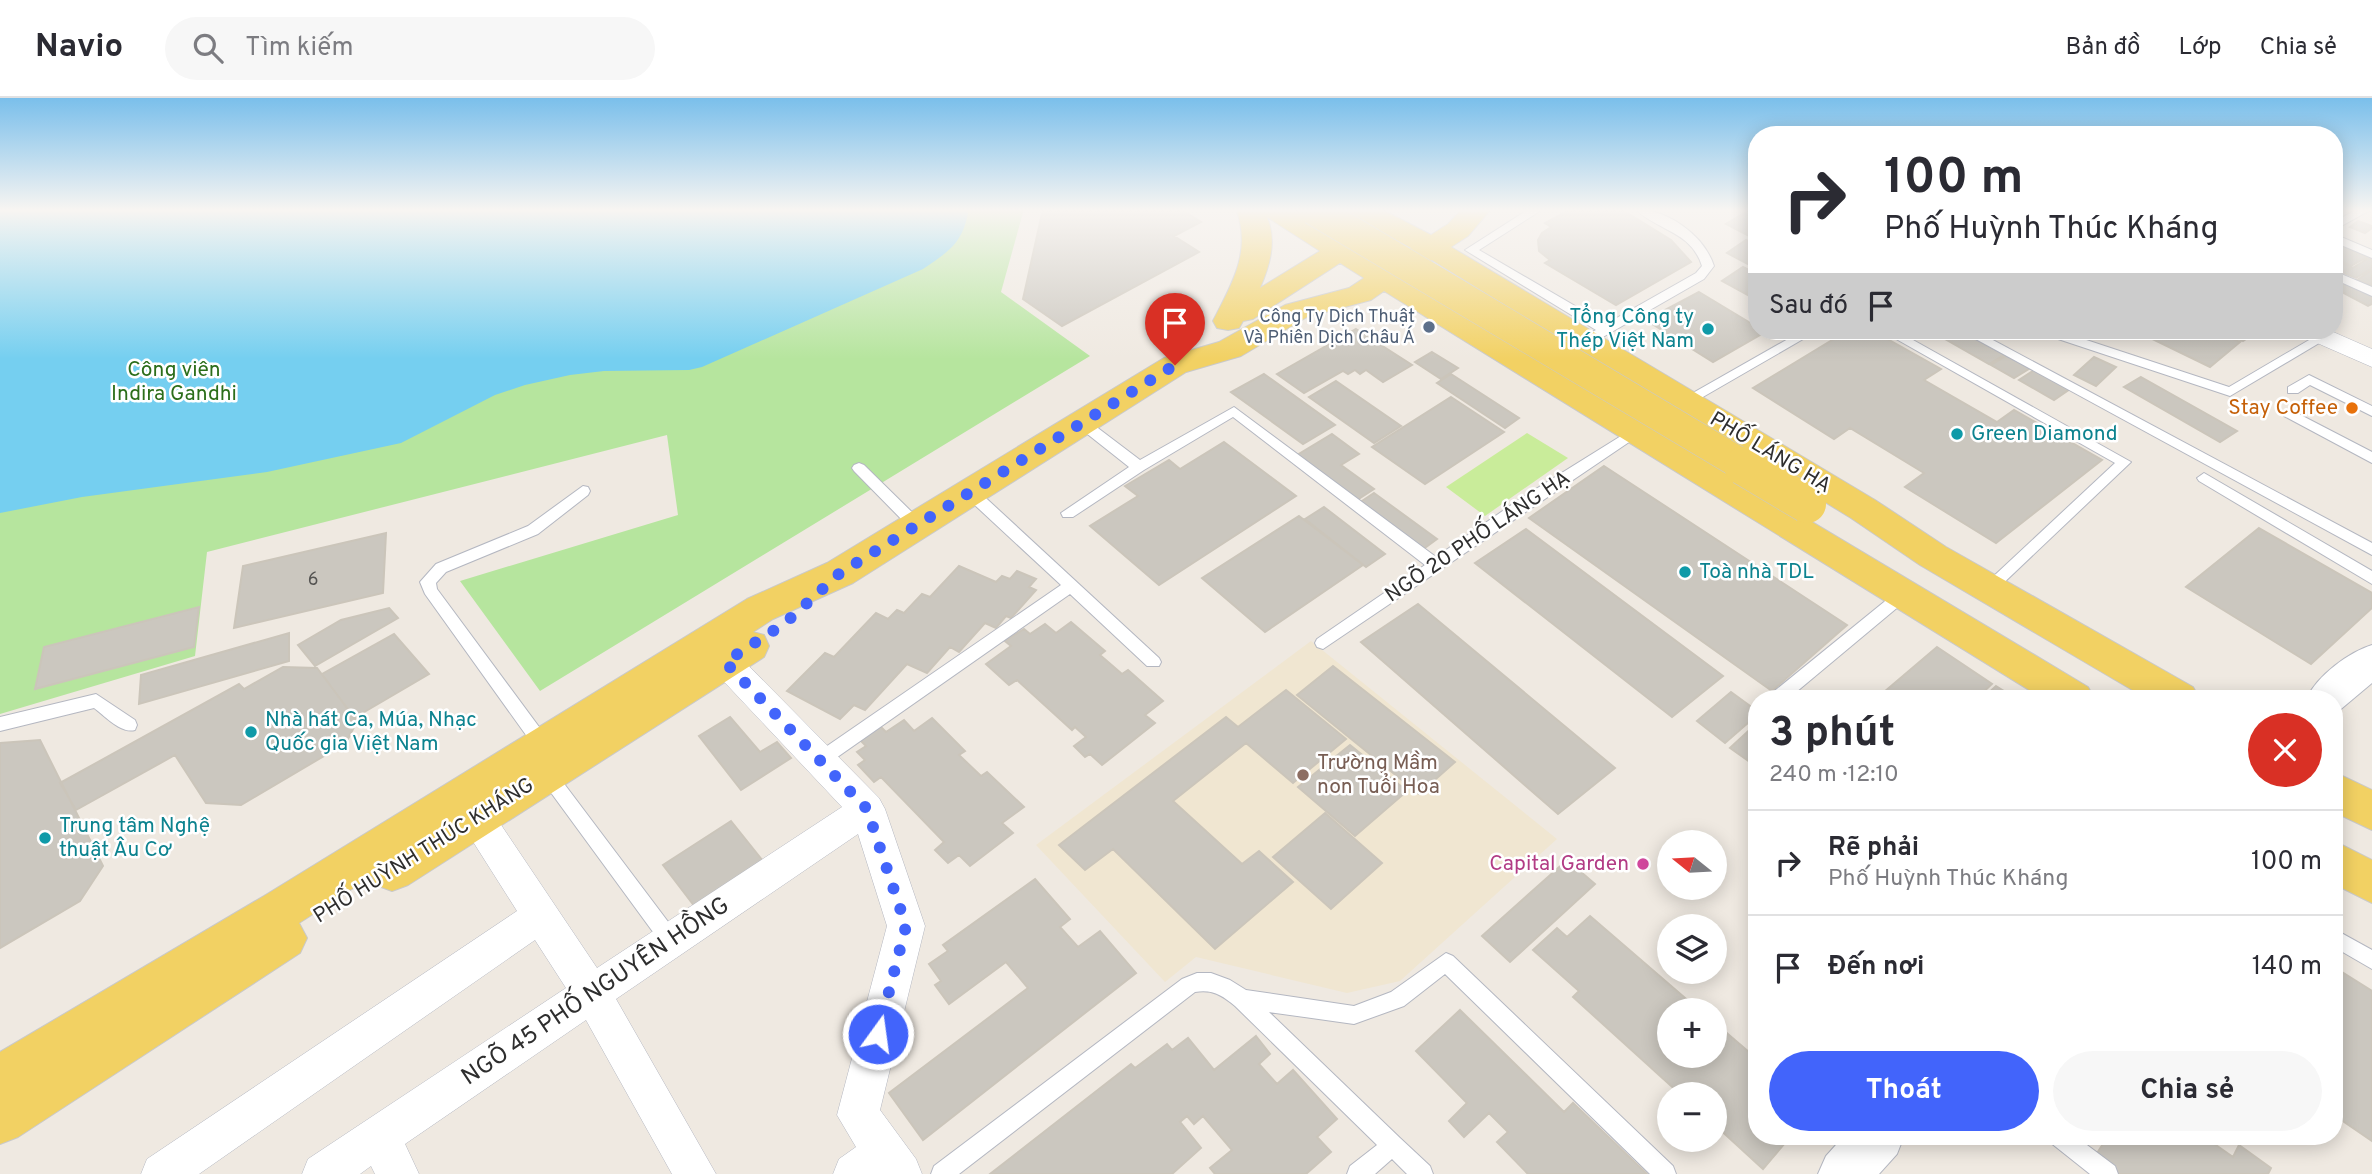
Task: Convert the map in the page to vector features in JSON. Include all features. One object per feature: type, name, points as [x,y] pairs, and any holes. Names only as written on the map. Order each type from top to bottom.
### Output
[{"type":"main road","points":[[1228,321],[1257,259]]},
{"type":"main road","name":"PHỐ HUỲNH THÚC KHÁNG","points":[[1175,365],[1201,337],[1325,259]]},
{"type":"main road","points":[[1351,259],[1634,435],[1821,547],[1905,593],[2061,690]]},
{"type":"main road","points":[[1397,259],[1807,504],[1884,541],[1933,556]]},
{"type":"main road","name":"PHỐ HUỲNH THÚC KHÁNG","points":[[0,1119],[477,818],[544,759],[760,609],[840,573],[1175,365],[1230,349],[1296,311],[1360,294],[1413,259]]},
{"type":"main road","name":"PHỐ LÁNG HẠ","points":[[1451,259],[1488,282],[1595,336],[1684,402],[1863,509],[1933,556],[2165,690]]},
{"type":"main road","points":[[1439,313],[1488,282]]},
{"type":"main road","points":[[1807,504],[1872,554],[1905,593]]},
{"type":"main road","name":"PHỐ HUỲNH THÚC KHÁNG","points":[[0,1080],[280,910],[544,759],[725,662],[784,624],[840,573]]},
{"type":"main road","points":[[2343,795],[2372,812]]},
{"type":"main road","points":[[2343,865],[2372,883]]},
{"type":"street","points":[[2330,340],[2372,359]]},
{"type":"street","points":[[2336,690],[2372,660]]},
{"type":"street","points":[[725,662],[867,809],[906,926],[858,1115],[880,1166]]},
{"type":"street","name":"NGÕ 45 PHỐ NGUYÊN HỒNG","points":[[323,1174],[867,809]]},
{"type":"street","points":[[477,818],[592,994],[695,1174]]},
{"type":"street","points":[[162,1174],[541,915]]},
{"type":"street","points":[[379,1138],[398,1174]]},
{"type":"street","points":[[1844,1174],[1871,1145]]},
{"type":"lane","points":[[1484,259],[1595,336],[1700,276],[1709,266],[1708,259]]},
{"type":"lane","points":[[2343,278],[2372,292]]},
{"type":"lane","points":[[1684,402],[1795,340]]},
{"type":"lane","points":[[1904,340],[2124,462],[1989,588]]},
{"type":"lane","points":[[1984,340],[2372,550]]},
{"type":"lane","points":[[2074,340],[2230,392],[2308,340]]},
{"type":"lane","points":[[2293,390],[2320,370]]},
{"type":"lane","points":[[2309,379],[2372,412]]},
{"type":"lane","points":[[1068,513],[1234,411],[1435,565]]},
{"type":"lane","points":[[2289,413],[2372,458]]},
{"type":"lane","points":[[1081,422],[1139,467]]},
{"type":"lane","name":"NGÕ 20 PHỐ LÁNG HẠ","points":[[1323,643],[1528,501],[1634,435]]},
{"type":"lane","points":[[859,468],[917,526]]},
{"type":"lane","points":[[2204,478],[2372,578]]},
{"type":"lane","points":[[583,491],[533,530],[441,568],[428,582],[430,590],[544,759],[671,942]]},
{"type":"lane","points":[[970,492],[1153,662]]},
{"type":"lane","points":[[820,760],[1071,586]]},
{"type":"lane","points":[[1788,690],[1905,593]]},
{"type":"lane","points":[[0,724],[96,701],[129,725]]},
{"type":"lane","points":[[2343,942],[2372,960]]},
{"type":"lane","points":[[1242,999],[1354,1015],[1398,999],[1446,962],[1665,1174]]},
{"type":"lane","points":[[942,1174],[1189,985],[1202,980],[1223,984],[1242,999],[1422,1174]]},
{"type":"lane","points":[[1358,1174],[1393,1145]]},
{"type":"lane","points":[[2070,1145],[2107,1174]]},
{"type":"shaded area","name":"Trường Mầm non Tuổi Hoa","points":[[1311,641],[1557,839],[1400,981],[1347,993],[1196,957],[1165,982],[1036,845]]},
{"type":"green space","name":"Công viên Indira Gandhi","points":[[0,259],[1010,259],[1001,292],[1090,356],[540,691],[460,581],[678,515],[667,435],[207,552],[195,656],[0,714]]},
{"type":"green space","points":[[1527,433],[1568,458],[1485,516],[1446,487]]},
{"type":"water","points":[[0,259],[937,259],[923,269],[702,367],[689,370],[604,371],[570,375],[495,395],[401,443],[267,472],[82,497],[0,513]]},
{"type":"building","points":[[1032,259],[1186,259],[1062,326],[1023,299]]},
{"type":"building","points":[[1688,259],[1691,262],[1616,305],[1545,263],[1550,260]]},
{"type":"building","points":[[2343,259],[2363,259],[2351,266],[2343,262]]},
{"type":"building","points":[[2367,259],[2372,259],[2372,268],[2356,278],[2344,273]]},
{"type":"building","points":[[2343,263],[2351,267],[2343,271]]},
{"type":"building","points":[[1743,267],[1748,270],[1748,295],[1722,281]]},
{"type":"building","points":[[2372,270],[2372,286],[2357,280]]},
{"type":"building","points":[[2343,280],[2372,295],[2372,304],[2368,306],[2343,293]]},
{"type":"building","name":"Tổng Công ty Thép Việt Nam","points":[[1699,292],[1748,322],[1748,340],[1751,340],[1713,362],[1646,320]]},
{"type":"building","points":[[1356,329],[1412,365],[1383,382],[1366,370],[1360,374],[1355,370],[1348,374],[1343,371],[1304,393],[1277,374]]},
{"type":"building","name":"Green Diamond","points":[[1832,340],[1889,340],[1941,369],[1924,380],[1997,422],[2014,410],[2102,460],[1996,543],[1905,487],[1924,473],[1850,428],[1834,439],[1753,388]]},
{"type":"building","points":[[1947,340],[1978,340],[2004,355],[1989,364]]},
{"type":"building","points":[[2154,340],[2240,342],[2210,367]]},
{"type":"building","points":[[1432,352],[1458,368],[1441,379],[1415,362]]},
{"type":"building","points":[[2009,354],[2032,367],[2014,378],[1991,365]]},
{"type":"building","points":[[2094,357],[2116,367],[2096,386],[2074,375]]},
{"type":"building","points":[[2036,369],[2070,389],[2054,400],[2019,380]]},
{"type":"building","points":[[1264,374],[1335,425],[1303,444],[1231,392]]},
{"type":"building","points":[[1451,374],[1519,418],[1505,428],[1437,383]]},
{"type":"building","points":[[2141,377],[2237,431],[2220,442],[2124,387]]},
{"type":"building","points":[[1336,381],[1401,426],[1374,443],[1309,397]]},
{"type":"building","points":[[1451,397],[1504,432],[1425,484],[1372,447]]},
{"type":"building","points":[[1332,434],[1359,454],[1341,465],[1374,489],[1357,500],[1297,455]]},
{"type":"building","points":[[1224,442],[1296,496],[1159,585],[1090,526],[1138,496],[1125,486],[1169,460],[1180,469]]},
{"type":"building","name":"Toà nhà TDL","points":[[1604,466],[1847,625],[1771,690],[1529,518]]},
{"type":"building","points":[[1374,493],[1437,539],[1422,550],[1359,503]]},
{"type":"building","points":[[1324,507],[1385,554],[1366,567],[1305,519]]},
{"type":"building","points":[[1299,516],[1363,565],[1265,632],[1202,578]]},
{"type":"building","points":[[2259,528],[2372,593],[2372,608],[2311,664],[2186,587]]},
{"type":"building","points":[[1526,529],[1723,676],[1672,717],[1475,563]]},
{"type":"building","points":[[386,533],[383,593],[234,628],[243,566]]},
{"type":"building","points":[[959,566],[996,582],[1002,576],[1010,579],[1017,571],[1036,579],[1029,587],[1036,590],[1011,618],[1006,616],[996,628],[985,623],[959,652],[950,647],[927,673],[907,664],[865,710],[854,705],[840,719],[787,691],[825,653],[834,657],[876,613],[888,619],[897,610],[904,613],[922,594],[930,597]]},
{"type":"building","points":[[1418,604],[1615,768],[1558,814],[1361,642]]},
{"type":"building","points":[[199,607],[194,647],[35,689],[44,647]]},
{"type":"building","points":[[389,608],[398,618],[315,666],[298,645],[341,620]]},
{"type":"building","points":[[1071,622],[1105,651],[1100,655],[1122,674],[1128,670],[1163,701],[1145,715],[1155,723],[1102,765],[1090,754],[1085,757],[1074,746],[1086,737],[1075,727],[1072,730],[1017,680],[1009,685],[986,664],[1011,646],[1005,641],[1024,629],[1030,634],[1045,624],[1056,633]]},
{"type":"building","points":[[289,633],[289,661],[139,704],[141,675]]},
{"type":"building","points":[[394,634],[429,674],[354,718],[322,674]]},
{"type":"building","points":[[1937,647],[1992,684],[1986,690],[1886,690]]},
{"type":"building","points":[[1333,666],[1455,762],[1419,794],[1297,695]]},
{"type":"building","name":"Nhà hát Ca, Múa, Nhạc Quốc gia Việt Nam","points":[[283,667],[317,668],[357,721],[346,743],[241,805],[206,803],[175,755],[76,810],[60,783],[239,684],[244,689]]},
{"type":"building","points":[[1286,690],[1346,739],[1293,783],[1246,743],[1173,801],[1242,864],[1259,851],[1293,882],[1215,949],[1113,849],[1085,870],[1059,845],[1226,717],[1238,727]]},
{"type":"building","points":[[1731,692],[1748,704],[1748,723],[1725,743],[1697,721]]},
{"type":"building","points":[[730,717],[760,752],[777,742],[791,758],[741,790],[699,736]]},
{"type":"building","points":[[932,718],[965,751],[959,755],[981,776],[987,772],[1024,807],[1002,823],[1013,833],[970,866],[959,855],[948,863],[935,850],[944,842],[881,777],[874,782],[858,765],[865,760],[857,752],[866,746],[860,740],[880,726],[886,732],[904,720],[914,731]]},
{"type":"building","points":[[1748,731],[1748,761],[1730,748]]},
{"type":"building","name":"Trung tâm Nghệ thuật Âu Cơ","points":[[40,740],[103,866],[80,901],[0,948],[0,743]]},
{"type":"building","points":[[1350,745],[1407,791],[1355,836],[1298,787]]},
{"type":"building","points":[[1325,813],[1382,863],[1331,909],[1273,857]]},
{"type":"building","points":[[731,821],[763,861],[695,907],[663,865]]},
{"type":"building","points":[[1567,860],[1595,884],[1510,962],[1482,936]]},
{"type":"building","points":[[1035,879],[1070,919],[1060,927],[1078,947],[1100,931],[1136,973],[923,1140],[889,1093],[1028,988],[1006,962],[949,1004],[935,985],[941,981],[929,964],[948,951],[943,945]]},
{"type":"building","points":[[1590,916],[1657,974],[1657,984],[1669,984],[1685,998],[1657,998],[1657,1068],[1727,1068],[1727,1033],[1748,1051],[1748,1145],[1783,1145],[1763,1169],[1727,1136],[1727,1082],[1667,1082],[1573,997],[1579,991],[1533,950],[1557,928],[1567,937]]},
{"type":"building","points":[[2343,973],[2372,991],[2372,1141],[2343,1121]]},
{"type":"building","points":[[1460,1010],[1564,1112],[1573,1103],[1647,1174],[1528,1174],[1497,1142],[1508,1132],[1489,1113],[1464,1137],[1449,1121],[1467,1103],[1416,1051]]},
{"type":"building","points":[[1256,1036],[1270,1054],[1259,1064],[1277,1084],[1293,1070],[1337,1119],[1317,1137],[1331,1152],[1306,1174],[1215,1174],[1210,1168],[1232,1150],[1203,1116],[1194,1124],[1187,1116],[1180,1122],[1201,1148],[1172,1174],[990,1174],[1131,1064],[1135,1068],[1167,1044],[1172,1050],[1188,1038],[1214,1070]]},
{"type":"building","points":[[2102,1145],[2216,1145],[2233,1157],[2239,1145],[2271,1168],[2268,1174],[2115,1174],[2094,1158]]},
{"type":"place","name":"Công Ty Dịch Thuật Và Phiên Dịch Châu Á","points":[[1429,327]]},
{"type":"place","name":"Tổng Công ty Thép Việt Nam","points":[[1708,329]]},
{"type":"place","name":"Stay Coffee","points":[[2352,408]]},
{"type":"place","name":"Green Diamond","points":[[1957,434]]},
{"type":"place","name":"Toà nhà TDL","points":[[1685,572]]},
{"type":"place","name":"Nhà hát Ca, Múa, Nhạc Quốc gia Việt Nam","points":[[251,732]]},
{"type":"place","name":"Trường Mầm non Tuổi Hoa","points":[[1303,775]]},
{"type":"place","name":"Trung tâm Nghệ thuật Âu Cơ","points":[[45,838]]},
{"type":"place","name":"Capital Garden","points":[[1643,864]]},
{"type":"route","points":[[878,1034],[906,926],[867,809],[725,662],[784,624],[840,573],[1175,365]]}]
